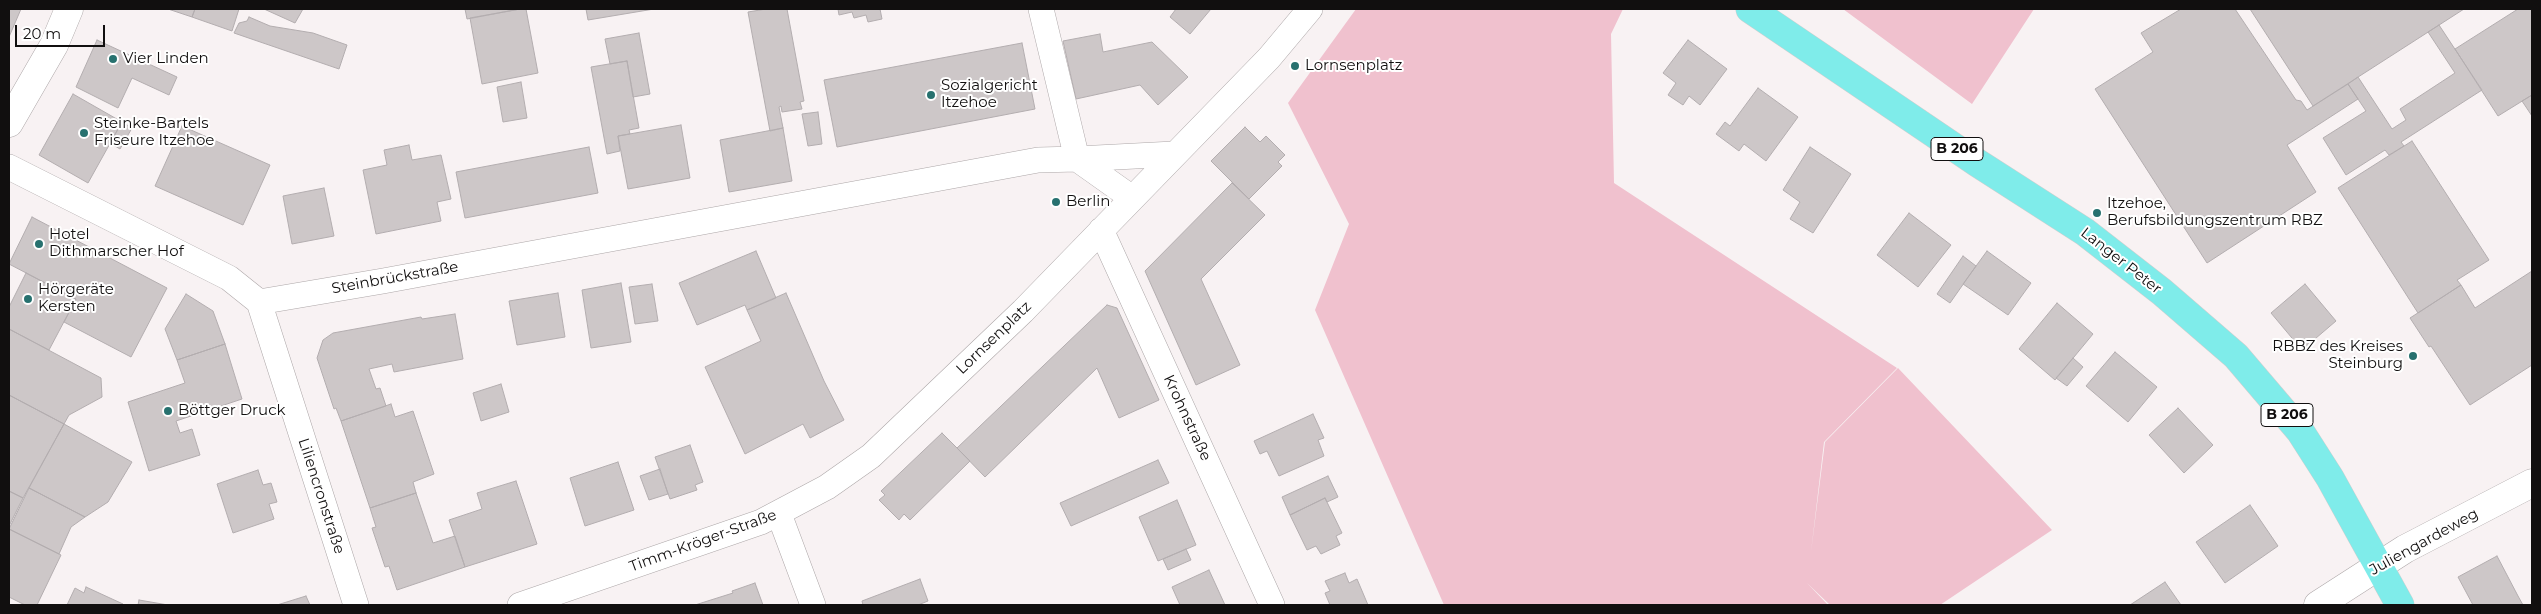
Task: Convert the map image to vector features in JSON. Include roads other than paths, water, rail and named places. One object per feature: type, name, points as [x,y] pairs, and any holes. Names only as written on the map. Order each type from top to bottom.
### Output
[{"type":"main road","name":"Langer Peter","points":[[1750,9],[1976,162],[2085,232],[2162,292],[2236,356],[2300,431],[2330,478],[2400,605]]},
{"type":"street","points":[[9,123],[54,45],[69,9]]},
{"type":"street","points":[[1041,9],[1077,159],[1132,198]]},
{"type":"street","name":"Lornsenplatz","points":[[918,413],[1023,311],[1218,108],[1269,58],[1310,9]]},
{"type":"street","points":[[1077,159],[1174,154]]},
{"type":"street","name":"Steinbrückstraße","points":[[259,302],[383,281],[1038,160],[1077,159]]},
{"type":"street","points":[[9,167],[229,278],[259,302]]},
{"type":"street","name":"Krohnstraße","points":[[1101,230],[1272,605]]},
{"type":"street","name":"Liliencronstraße","points":[[259,302],[356,605]]},
{"type":"street","name":"Timm-Kröger-Straße","points":[[520,605],[739,531],[779,514],[852,470],[888,442],[918,413]]},
{"type":"street","name":"Juliengardeweg","points":[[2318,605],[2405,549],[2532,483]]},
{"type":"street","points":[[779,514],[813,605]]},
{"type":"place","name":"Vier Linden","points":[[113,59]]},
{"type":"place","name":"Lornsenplatz","points":[[1295,66]]},
{"type":"place","name":"Sozialgericht Itzehoe","points":[[931,95]]},
{"type":"place","name":"Steinke-Bartels Friseure Itzehoe","points":[[84,133]]},
{"type":"place","name":"Berlin","points":[[1056,202]]},
{"type":"place","name":"Itzehoe, Berufsbildungszentrum RBZ","points":[[2097,213]]},
{"type":"place","name":"Hotel Dithmarscher Hof","points":[[39,244]]},
{"type":"place","name":"Hörgeräte Kersten","points":[[28,299]]},
{"type":"place","name":"RBBZ des Kreises Steinburg","points":[[2413,356]]},
{"type":"place","name":"Böttger Druck","points":[[168,411]]}]
